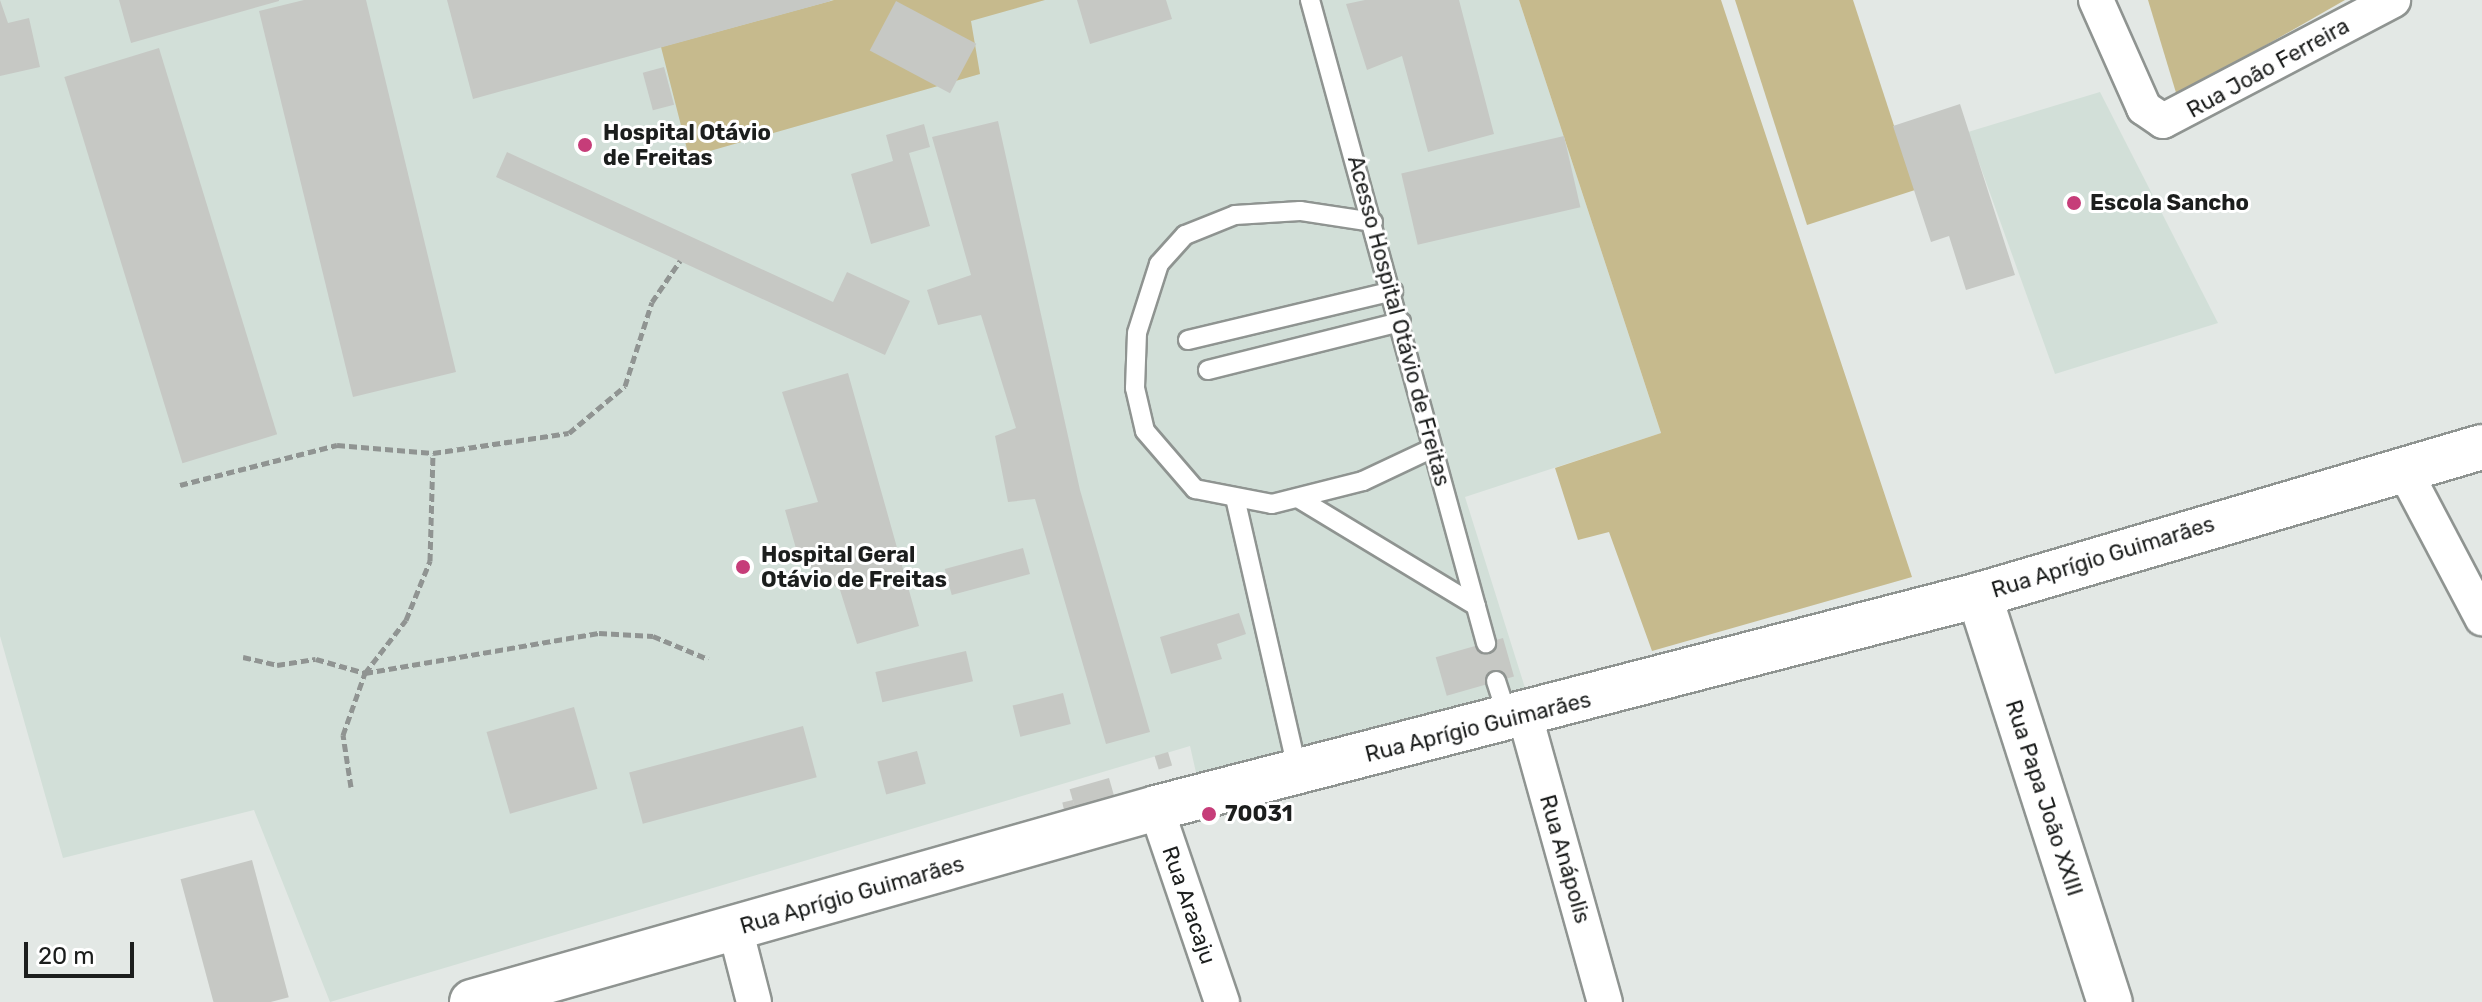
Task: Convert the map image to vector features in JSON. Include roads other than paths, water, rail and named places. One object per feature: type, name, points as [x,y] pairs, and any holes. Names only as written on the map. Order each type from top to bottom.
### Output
[{"type":"street","name":"Rua João Ferreira","points":[[2096,0],[2144,108],[2163,121],[2177,117],[2393,0]]},
{"type":"street","name":"Rua Aprígio Guimarães","points":[[472,1002],[1156,808],[1298,773],[1507,703],[1979,595],[2482,447]]},
{"type":"street","points":[[2403,468],[2482,618]]},
{"type":"street","name":"Rua Papa João XXIII","points":[[1979,595],[2110,1002]]},
{"type":"street","name":"Rua Anápolis","points":[[1507,703],[1605,1002]]},
{"type":"street","name":"Rua Aracaju","points":[[1156,808],[1222,1002]]},
{"type":"street","points":[[735,928],[754,1002]]},
{"type":"lane","name":"Acesso Hospital Otávio de Freitas","points":[[1310,0],[1393,291],[1486,643]]},
{"type":"lane","points":[[1373,222],[1300,211],[1235,215],[1185,235],[1159,264],[1137,333],[1135,388],[1145,431],[1195,489],[1236,502],[1298,498],[1363,481],[1433,448]]},
{"type":"lane","points":[[1188,340],[1393,291]]},
{"type":"lane","points":[[1208,370],[1401,322]]},
{"type":"lane","points":[[1298,498],[1476,606]]},
{"type":"lane","points":[[1236,502],[1298,773]]},
{"type":"place","name":"Hospital Otávio de Freitas","points":[[585,145]]},
{"type":"place","name":"Escola Sancho","points":[[2074,203]]},
{"type":"place","name":"Hospital Geral Otávio de Freitas","points":[[743,567]]},
{"type":"place","name":"70031","points":[[1209,814]]}]
